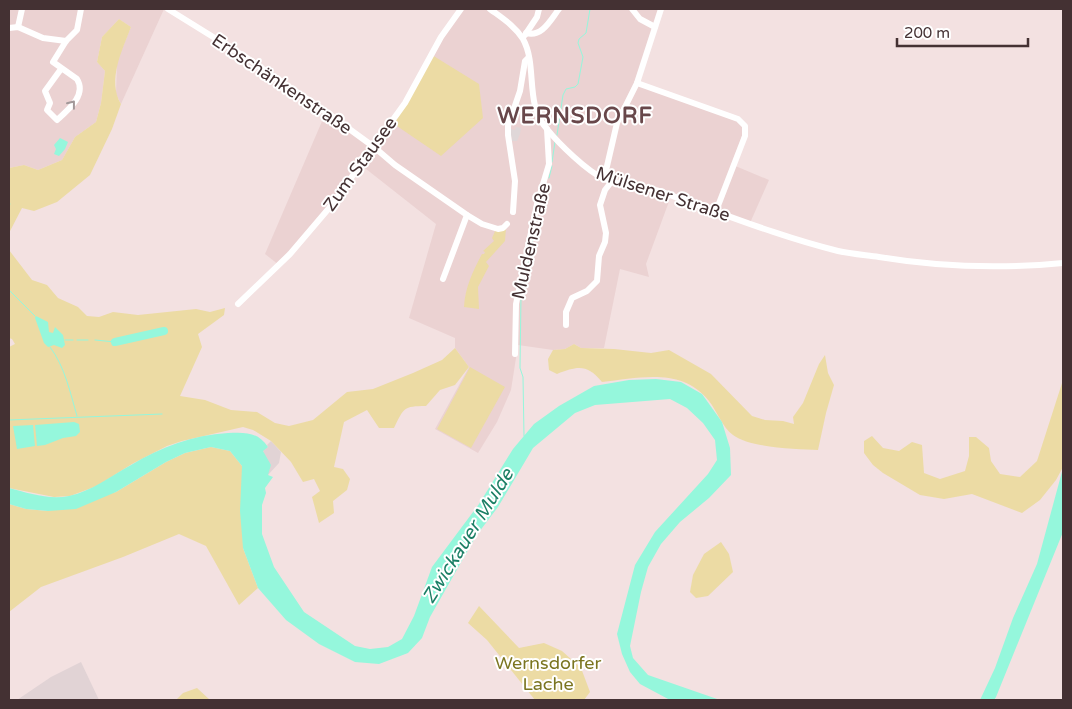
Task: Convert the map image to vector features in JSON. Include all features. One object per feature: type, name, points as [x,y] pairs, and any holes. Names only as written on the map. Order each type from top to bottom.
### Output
[{"type":"street","points":[[18,27],[22,9]]},
{"type":"street","points":[[61,69],[45,91],[50,103],[47,110],[57,120],[74,103],[80,89],[77,79],[53,62],[66,41],[77,30],[81,9]]},
{"type":"street","name":"Erbschänkenstraße","points":[[168,9],[247,58],[467,215],[482,224],[498,229],[503,228],[507,224]]},
{"type":"street","name":"Zum Stausee","points":[[238,304],[290,254],[330,207],[405,103],[441,37],[462,9]]},
{"type":"street","name":"Mülsener Straße","points":[[490,9],[524,36],[529,58],[531,86],[541,122],[583,166],[604,179],[656,190],[810,243],[841,251],[946,266],[998,267],[1063,264]]},
{"type":"street","points":[[524,36],[539,9]]},
{"type":"street","points":[[524,36],[536,34],[544,29],[559,9]]},
{"type":"street","points":[[632,9],[640,18],[654,27]]},
{"type":"street","points":[[604,179],[617,123],[638,83],[661,9]]},
{"type":"street","points":[[9,28],[18,27],[43,38],[66,41]]},
{"type":"street","points":[[513,212],[515,181],[508,126],[520,92],[525,61],[529,58]]},
{"type":"street","points":[[638,83],[738,119],[745,126],[745,136],[716,211]]},
{"type":"street","name":"Muldenstraße","points":[[515,354],[516,304],[537,204],[549,164],[546,129]]},
{"type":"street","points":[[566,325],[566,312],[572,298],[587,291],[597,281],[599,256],[605,242],[606,233],[600,205],[605,190],[612,181]]},
{"type":"street","points":[[443,279],[467,215]]},
{"type":"shaded area","points":[[9,9],[164,9],[121,104],[116,94],[117,61],[131,27],[119,19],[102,37],[97,62],[105,71],[101,103],[96,122],[75,137],[62,160],[38,170],[24,165],[9,168]]},
{"type":"shaded area","points":[[462,9],[661,9],[638,83],[738,119],[745,126],[733,165],[769,180],[750,223],[671,196],[646,264],[649,277],[620,269],[604,348],[581,348],[574,344],[565,349],[553,350],[518,345],[511,390],[497,422],[478,453],[435,429],[469,367],[455,348],[455,338],[409,318],[436,224],[361,165],[279,265],[265,254],[326,112],[374,147]]},
{"type":"shaded area","points":[[516,127],[521,128],[520,134],[517,141],[512,141],[512,137],[510,137],[511,129],[515,130]]},
{"type":"shaded area","points":[[271,441],[281,452],[279,463],[268,475],[263,450],[268,447],[267,445]]},
{"type":"shaded area","points":[[81,662],[99,700],[17,700],[51,677]]},
{"type":"green space","points":[[119,19],[131,27],[117,66],[115,85],[121,104],[112,129],[90,175],[57,202],[34,211],[22,208],[9,233],[9,168],[24,165],[38,170],[62,160],[75,137],[96,122],[101,103],[105,71],[97,62],[102,37]]},
{"type":"green space","points":[[432,55],[479,84],[483,118],[441,156],[391,122]]},
{"type":"green space","points":[[506,228],[505,241],[486,262],[489,266],[478,287],[479,309],[464,307],[468,286],[482,254],[485,252],[483,251],[494,241],[492,238],[496,229]]},
{"type":"green space","points":[[9,250],[32,280],[47,285],[58,298],[78,307],[87,316],[99,317],[113,312],[138,315],[196,309],[210,312],[225,308],[224,315],[198,334],[202,347],[180,396],[205,400],[231,410],[257,412],[275,423],[289,426],[313,420],[347,392],[373,389],[413,373],[442,360],[455,348],[469,367],[455,385],[440,390],[426,406],[408,408],[402,412],[394,428],[379,428],[367,410],[344,422],[334,467],[343,469],[350,479],[347,490],[333,501],[334,513],[319,523],[312,497],[320,491],[314,479],[303,482],[291,462],[271,441],[253,430],[243,427],[167,446],[132,464],[97,486],[70,496],[54,497],[9,488],[9,347],[15,344],[9,338]]},
{"type":"green space","points":[[574,344],[581,348],[651,353],[669,350],[711,374],[752,416],[794,424],[793,417],[803,403],[819,364],[825,355],[828,373],[834,385],[818,450],[774,447],[750,443],[741,439],[733,435],[726,428],[709,401],[698,390],[686,383],[673,379],[645,377],[602,382],[587,369],[571,369],[557,374],[549,370],[548,359],[553,350],[565,349]]},
{"type":"green space","points":[[470,367],[505,387],[471,448],[437,429]]},
{"type":"green space","points":[[1063,380],[1063,467],[1056,480],[1040,500],[1022,513],[972,494],[944,499],[920,495],[883,473],[873,465],[864,453],[864,441],[872,436],[883,448],[899,451],[912,442],[922,445],[924,473],[940,479],[965,471],[969,456],[969,437],[976,437],[989,448],[991,461],[1000,474],[1020,477],[1037,461]]},
{"type":"green space","points":[[211,447],[230,451],[242,466],[243,548],[258,588],[239,605],[206,546],[179,534],[41,587],[9,612],[9,504],[26,509],[48,511],[116,492],[166,462],[185,453]]},
{"type":"green space","points":[[721,542],[729,554],[733,572],[708,596],[696,598],[690,592],[693,575],[704,554]]},
{"type":"green space","name":"Wernsdorfer Lache","points":[[479,606],[519,648],[544,643],[562,651],[581,668],[590,692],[584,700],[535,700],[487,640],[468,623]]},
{"type":"green space","points":[[197,688],[210,700],[176,700],[183,693]]},
{"type":"water","points":[[60,138],[68,142],[59,156],[54,154],[56,149],[54,145]]},
{"type":"water","points":[[36,316],[48,322],[49,332],[53,333],[55,327],[63,335],[65,345],[62,348],[54,345],[48,347],[44,343],[35,318]]},
{"type":"water","name":"Zwickauer Mulde","points":[[656,379],[681,382],[702,394],[722,422],[730,448],[731,475],[709,498],[680,522],[661,544],[648,567],[630,646],[633,658],[648,675],[720,700],[670,700],[640,684],[630,672],[622,654],[617,634],[635,565],[655,532],[708,474],[717,460],[715,440],[703,423],[687,408],[670,399],[595,405],[575,413],[533,448],[498,507],[476,536],[430,617],[422,638],[408,653],[379,664],[355,662],[319,644],[286,620],[258,588],[243,548],[240,511],[242,466],[230,451],[211,447],[185,453],[166,462],[116,492],[76,509],[48,511],[26,509],[9,504],[9,488],[46,497],[69,496],[93,487],[166,447],[190,439],[215,434],[251,434],[260,438],[268,447],[263,451],[271,465],[268,475],[273,477],[265,488],[266,493],[262,505],[262,534],[274,567],[304,612],[355,646],[370,649],[388,647],[402,639],[414,616],[432,567],[479,504],[513,449],[534,424],[559,406],[594,386],[629,380]]},
{"type":"water","points":[[74,422],[79,424],[80,432],[76,436],[37,446],[35,425]]},
{"type":"water","points":[[33,425],[35,446],[17,449],[13,426]]},
{"type":"water","points":[[1063,468],[1063,532],[996,697],[994,700],[980,700],[1037,564]]},
{"type":"waterway","points":[[557,135],[563,95],[566,89],[575,87],[578,84],[583,57],[578,43],[579,39],[586,33],[590,9]]},
{"type":"waterway","points":[[552,162],[555,142]]},
{"type":"waterway","points":[[549,178],[552,166]]},
{"type":"waterway","points":[[527,267],[535,227]]},
{"type":"waterway","points":[[9,290],[35,316]]},
{"type":"waterway","points":[[521,295],[520,368],[523,377],[524,436]]},
{"type":"waterway","points":[[115,342],[164,331]]},
{"type":"waterway","points":[[65,340],[73,340]]},
{"type":"waterway","points":[[77,340],[88,340]]},
{"type":"waterway","points":[[95,340],[115,342]]},
{"type":"waterway","points":[[50,347],[63,371],[77,416]]},
{"type":"waterway","points":[[9,420],[162,414]]},
{"type":"district","name":"WERNSDORF","points":[[575,116]]}]
